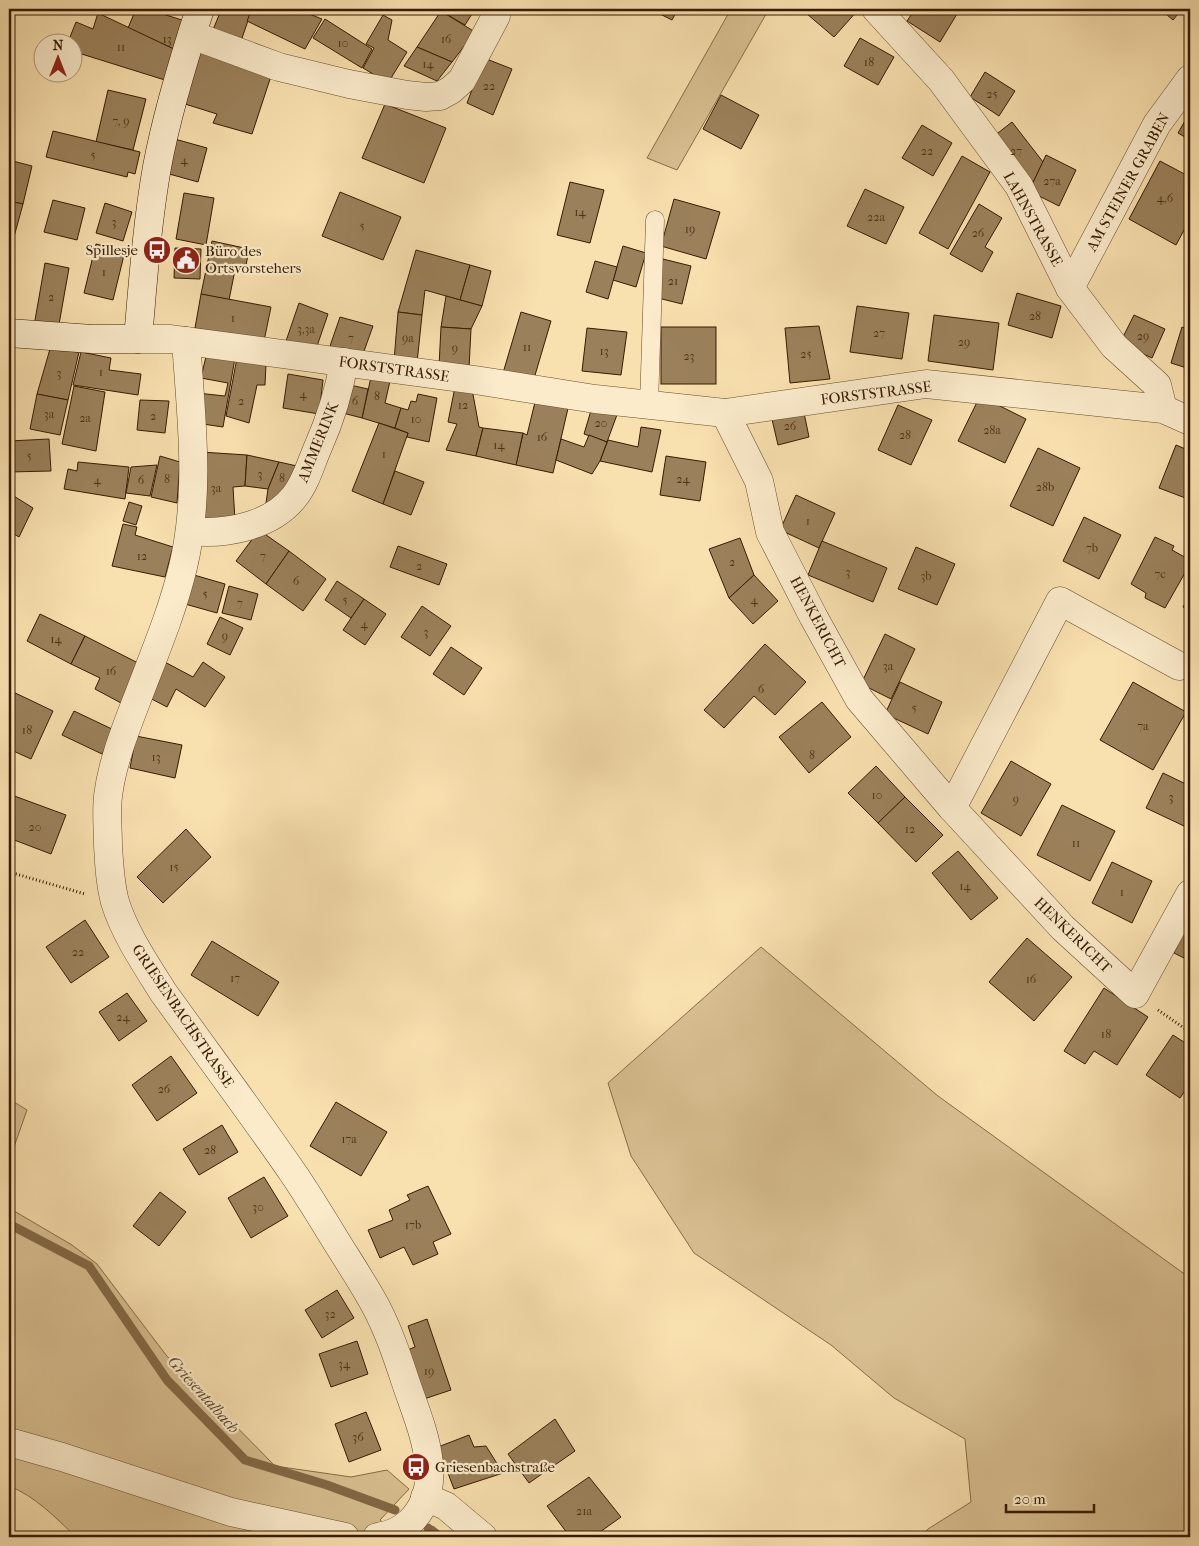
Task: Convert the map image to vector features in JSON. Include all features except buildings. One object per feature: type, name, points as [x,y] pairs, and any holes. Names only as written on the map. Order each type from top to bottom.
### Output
[{"type":"street","points":[[138,338],[150,213],[157,168],[173,98],[200,9]]},
{"type":"street","name":"LAHNSTRASSE","points":[[876,9],[941,80],[1019,186],[1070,288],[1114,346],[1157,385],[1163,409]]},
{"type":"street","points":[[192,35],[279,67],[356,86],[426,97],[440,96],[451,90],[462,80],[496,16]]},
{"type":"street","name":"AM STEINER GRABEN","points":[[1070,288],[1157,124],[1190,79]]},
{"type":"street","name":"FORSTSTRASSE","points":[[9,333],[92,338],[171,338],[475,380],[596,399],[726,413],[926,384],[1163,409],[1190,421]]},
{"type":"street","name":"GRIESENBACHSTRASSE","points":[[186,340],[193,443],[193,502],[190,530],[184,566],[174,600],[127,725],[111,780],[107,812],[110,873],[115,901],[132,941],[159,985],[294,1174],[376,1306],[397,1356],[424,1436],[429,1473],[425,1497]]},
{"type":"street","name":"AMMERINK","points":[[190,530],[218,532],[248,526],[264,520],[286,506],[296,495],[326,430],[337,395],[344,362]]},
{"type":"street","name":"HENKERICHT","points":[[726,413],[759,481],[770,532],[813,616],[860,699],[952,808],[1063,928],[1135,994]]},
{"type":"street","points":[[952,808],[1060,600],[1178,666]]},
{"type":"street","points":[[1135,994],[1190,894]]},
{"type":"street","points":[[9,1442],[62,1457],[231,1512],[345,1537]]},
{"type":"street","points":[[377,1537],[389,1536],[399,1531],[415,1516],[425,1497],[446,1506],[483,1537]]},
{"type":"lane","points":[[649,405],[655,220]]},
{"type":"path","points":[[9,872],[62,889],[115,901]]},
{"type":"path","points":[[1135,994],[1190,1032]]},
{"type":"shaded area","points":[[731,9],[769,9],[677,170],[647,158]]},
{"type":"shaded area","points":[[761,947],[938,1096],[1190,1278],[1190,1537],[921,1537],[928,1529],[971,1502],[965,1439],[894,1398],[831,1345],[694,1253],[631,1156],[608,1083]]},
{"type":"shaded area","points":[[9,1099],[27,1110],[9,1161]]},
{"type":"shaded area","points":[[9,1208],[72,1245],[97,1264],[166,1355],[275,1466],[351,1477],[387,1470],[409,1489],[380,1520],[400,1537],[76,1537],[36,1502],[19,1490],[9,1486]]},
{"type":"shaded area","points":[[433,1526],[447,1537],[423,1537]]},
{"type":"waterway","name":"Griesentalbach","points":[[9,1224],[89,1266],[167,1380],[245,1460],[327,1485],[395,1510]]},
{"type":"waterway","name":"Griesentalbach","points":[[428,1528],[439,1537]]},
{"type":"place","name":"Spillesje","points":[[157,250]]},
{"type":"place","name":"Büro des Ortsvorstehers","points":[[186,260]]},
{"type":"place","name":"Griesenbachstraße","points":[[416,1467]]}]
